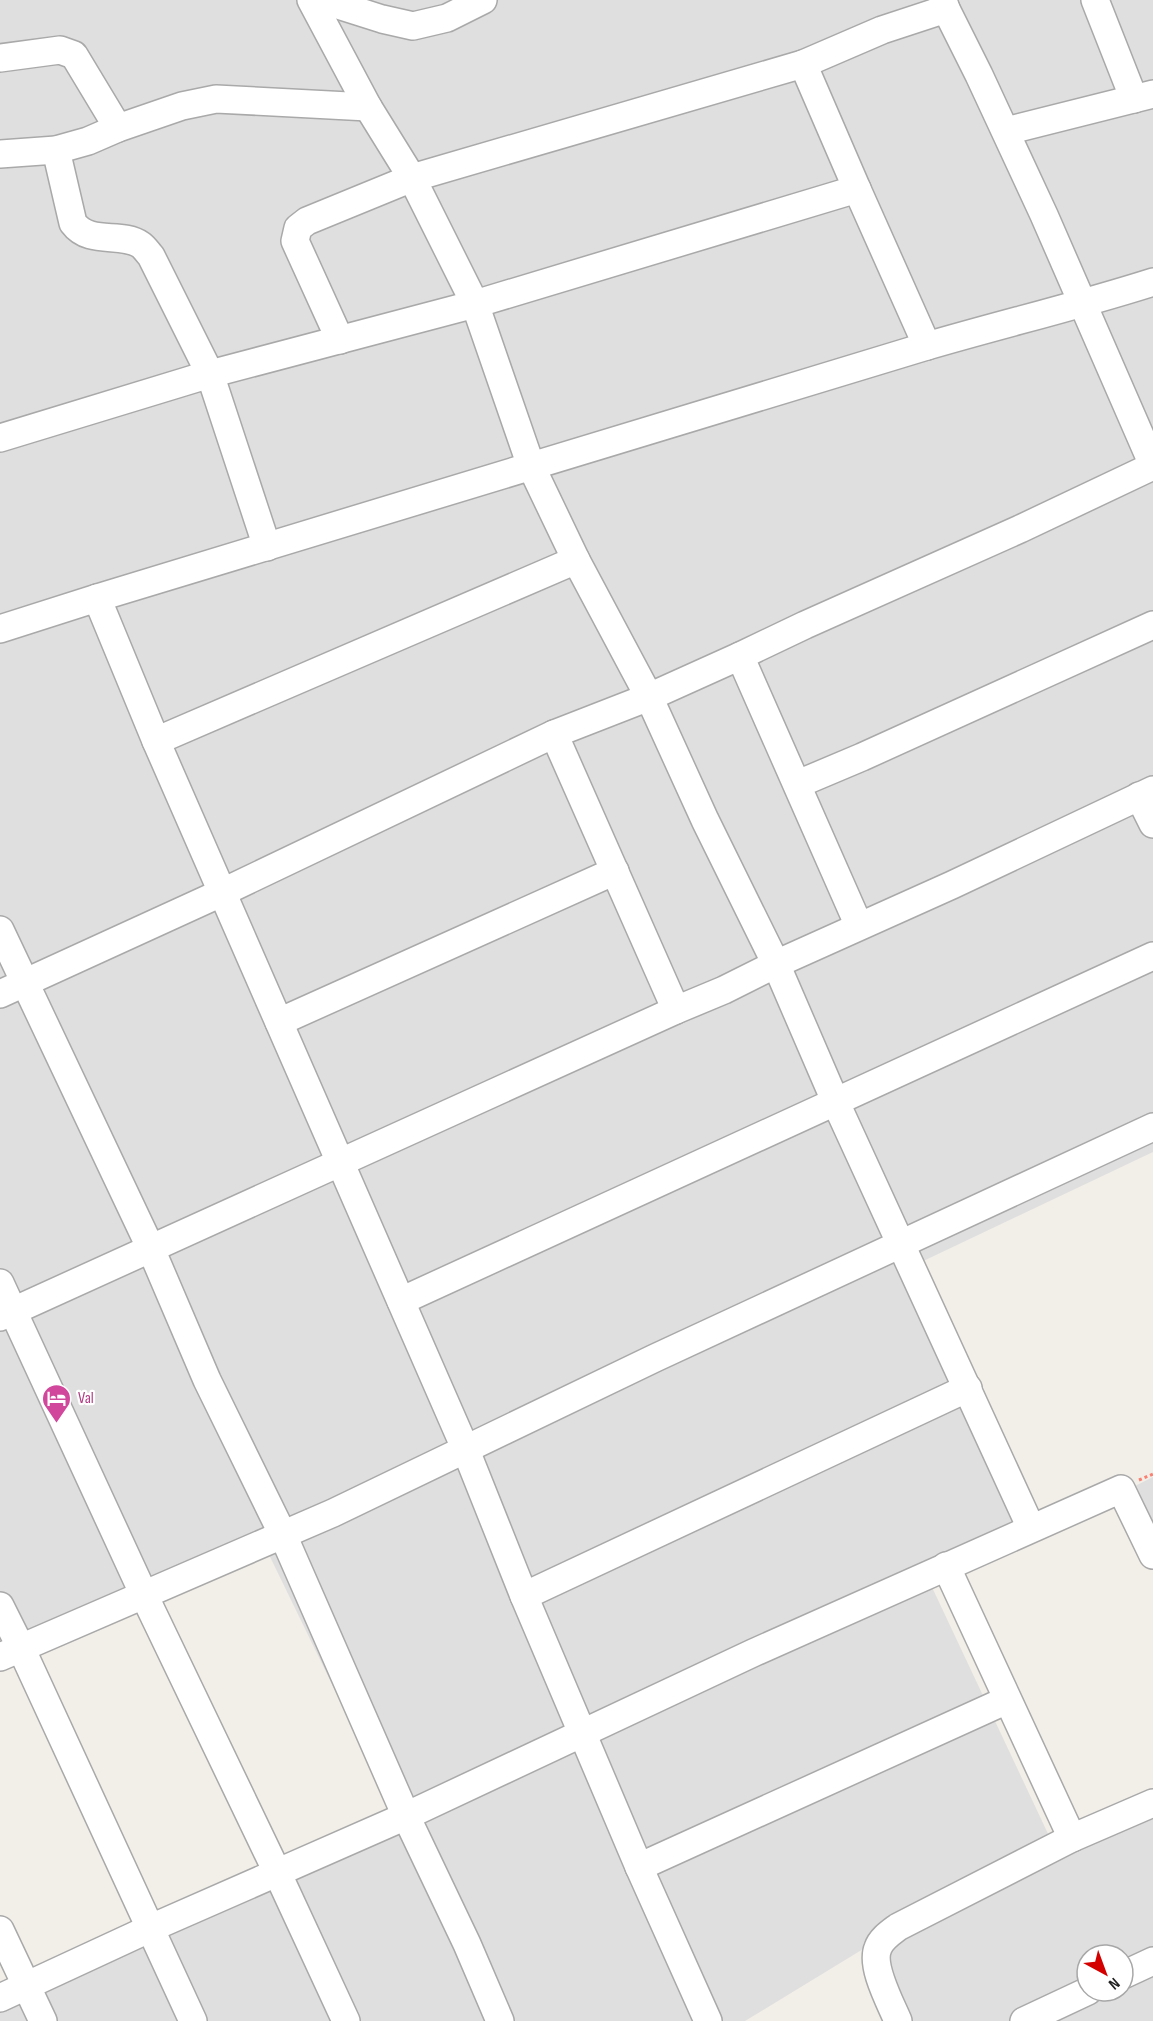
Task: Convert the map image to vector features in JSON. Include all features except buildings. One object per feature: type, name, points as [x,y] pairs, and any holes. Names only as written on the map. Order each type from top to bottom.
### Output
[{"type":"street","points":[[311,0],[368,107],[412,178],[475,304],[531,466],[576,560],[649,697],[705,820],[776,964],[836,1103],[1031,1528]]},
{"type":"street","points":[[322,0],[413,26],[447,18],[483,0]]},
{"type":"street","points":[[1006,131],[1144,97],[1095,0]]},
{"type":"street","points":[[0,994],[221,893],[554,734],[649,697],[1020,529],[1153,466],[1084,304],[1006,131],[944,5],[802,64],[412,178],[307,221],[298,228],[294,241],[340,340]]},
{"type":"street","points":[[0,58],[60,50],[74,55],[118,128]]},
{"type":"street","points":[[802,64],[927,346]]},
{"type":"street","points":[[0,154],[56,150],[88,141],[182,106],[216,99],[368,107]]},
{"type":"street","points":[[56,150],[73,223],[82,231],[97,237],[121,239],[140,244],[151,256],[210,374],[267,547]]},
{"type":"street","points":[[0,438],[210,374],[475,304],[857,189]]},
{"type":"street","points":[[0,629],[927,346],[1004,323],[1084,304],[1153,282]]},
{"type":"street","points":[[156,741],[576,560]]},
{"type":"street","points":[[97,598],[221,893],[465,1448],[582,1734],[708,2021]]},
{"type":"street","points":[[798,784],[1153,625]]},
{"type":"street","points":[[740,656],[859,926]]},
{"type":"street","points":[[554,734],[676,1010]]},
{"type":"street","points":[[7,1314],[724,990],[1146,793],[1153,824]]},
{"type":"street","points":[[279,1022],[615,871]]},
{"type":"street","points":[[0,930],[151,1249],[207,1380],[283,1535],[406,1816],[467,1944],[500,2021]]},
{"type":"street","points":[[401,1301],[1153,956]]},
{"type":"street","points":[[11,1652],[283,1535],[1153,1127]]},
{"type":"street","points":[[0,1283],[7,1314],[278,1872],[346,2021]]},
{"type":"street","points":[[524,1596],[968,1388]]},
{"type":"street","points":[[0,1998],[151,1928],[406,1816],[753,1653],[1121,1489],[1153,1555]]},
{"type":"street","points":[[946,1566],[1072,1838]]},
{"type":"street","points":[[0,1606],[11,1652],[83,1784],[193,2021]]},
{"type":"street","points":[[639,1867],[1007,1700]]},
{"type":"street","points":[[898,2021],[877,1970],[877,1949],[885,1938],[898,1927],[1072,1838],[1153,1803]]},
{"type":"street","points":[[0,1930],[43,2021]]},
{"type":"street","points":[[1135,1969],[1153,1960]]},
{"type":"street","points":[[1024,2021],[1075,1997]]},
{"type":"shaded area","points":[[0,0],[1153,0],[1153,1152],[917,1264],[1042,1530],[930,1583],[1058,1855],[1153,1810],[1153,2021],[913,2021],[873,1943],[745,2021],[0,2021],[0,1998],[395,1814],[257,1530],[0,1647]]},
{"type":"shaded area","points":[[1153,1477],[1153,1539],[1129,1489]]},
{"type":"place","name":"Val","points":[[57,1424]]}]
